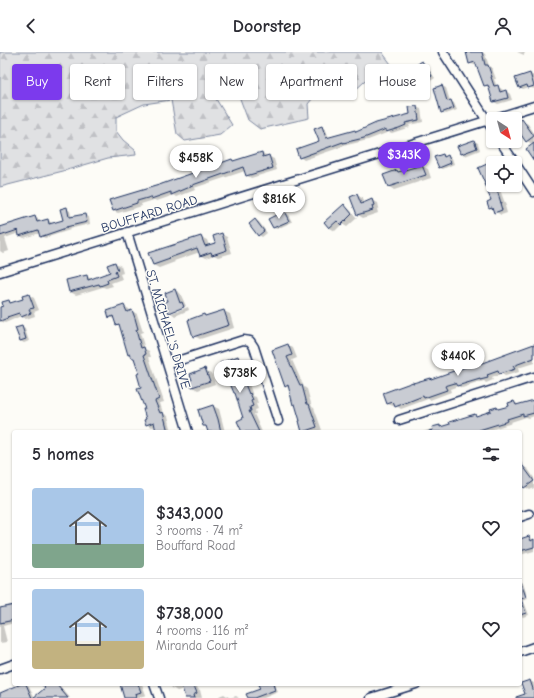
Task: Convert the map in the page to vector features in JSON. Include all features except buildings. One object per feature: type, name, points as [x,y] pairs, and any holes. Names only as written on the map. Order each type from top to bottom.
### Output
[{"type":"street","points":[[442,52],[486,119]]},
{"type":"street","name":"BOUFFARD ROAD","points":[[515,112],[534,106]]},
{"type":"street","name":"BOUFFARD ROAD","points":[[0,272],[486,121]]},
{"type":"street","points":[[522,174],[534,192]]},
{"type":"street","name":"ST. MICHAEL'S DRIVE","points":[[127,232],[187,430]]},
{"type":"street","points":[[168,364],[243,340],[250,341],[254,347],[278,421]]},
{"type":"street","points":[[399,420],[534,377]]},
{"type":"street","points":[[522,516],[529,514]]},
{"type":"street","points":[[522,651],[534,647]]},
{"type":"street","points":[[0,669],[12,665]]},
{"type":"street","points":[[155,686],[158,698]]},
{"type":"street","points":[[371,698],[399,686]]},
{"type":"green space","points":[[0,52],[382,52],[391,64],[365,64],[365,81],[357,88],[357,64],[266,64],[266,100],[311,100],[308,104],[309,118],[260,129],[248,120],[240,100],[258,100],[258,64],[205,64],[205,100],[217,100],[232,125],[220,135],[185,141],[177,134],[171,100],[144,104],[116,117],[116,131],[123,140],[135,150],[136,155],[108,158],[0,187]]}]
